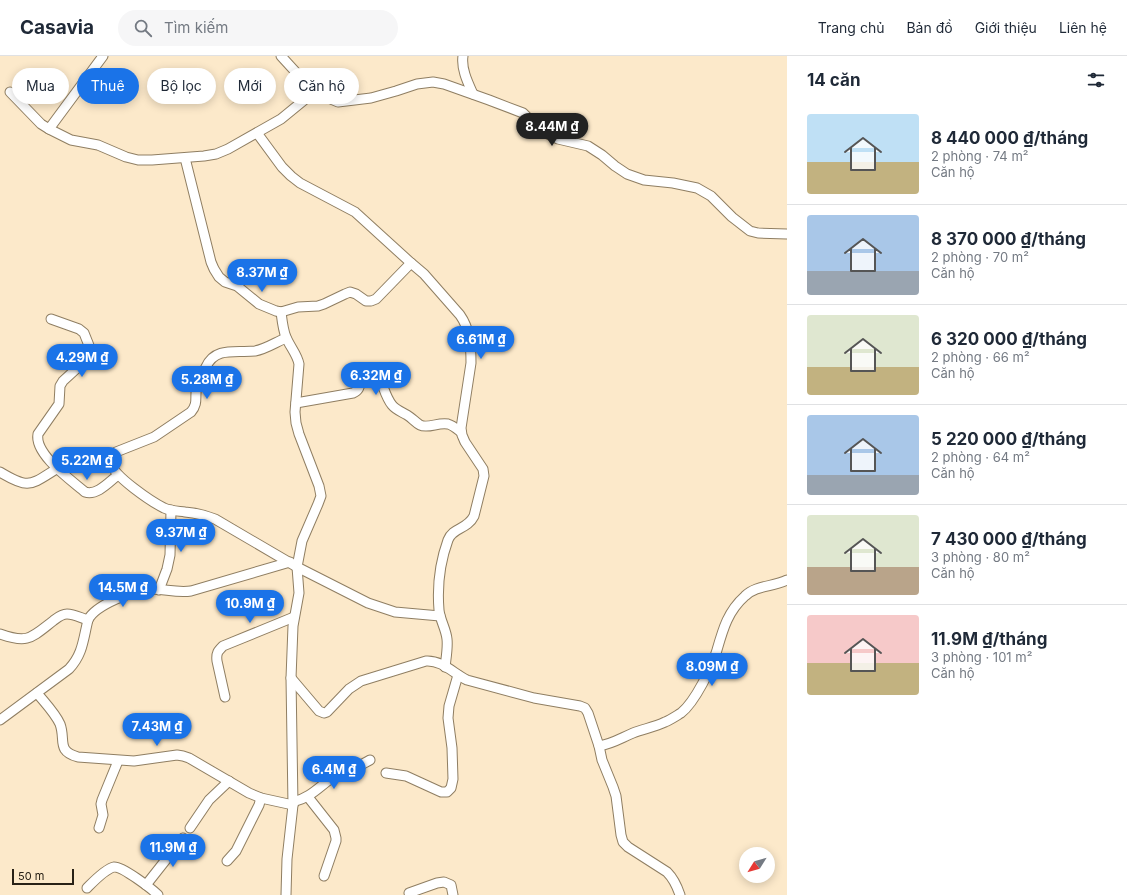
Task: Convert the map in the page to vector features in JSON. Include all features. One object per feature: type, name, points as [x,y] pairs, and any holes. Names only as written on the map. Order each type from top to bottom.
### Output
[{"type":"street","points":[[49,130],[103,56]]},
{"type":"street","points":[[281,56],[292,68]]},
{"type":"street","points":[[463,56],[462,60],[465,73],[473,94]]},
{"type":"street","points":[[359,99],[371,98],[417,84],[433,82],[444,84],[523,113],[540,130],[558,138],[588,146],[627,174],[644,180],[673,183],[697,188],[711,196],[732,217],[750,231],[758,233],[787,234]]},
{"type":"street","points":[[10,92],[41,124],[49,130],[71,140],[98,145],[126,157],[138,160],[185,158],[216,154],[228,149],[281,119],[299,104]]},
{"type":"street","points":[[257,133],[282,167],[291,176],[300,183],[355,212],[430,280],[460,315],[468,330],[471,363],[461,432],[465,442],[483,469],[484,476],[474,516],[471,522],[452,535],[449,540],[440,570],[439,608],[447,641],[445,667]]},
{"type":"street","points":[[185,158],[214,269],[219,277],[225,282],[242,289],[259,304],[281,312],[298,307],[318,306],[350,292],[366,301],[371,301],[376,299],[411,264]]},
{"type":"street","points":[[281,312],[286,338],[297,357],[299,364],[295,412],[299,434],[319,486],[320,496],[294,564],[300,593],[293,626],[291,678],[293,804],[287,859],[286,895]]},
{"type":"street","points":[[51,319],[79,329],[84,333],[90,348],[90,354],[63,381],[60,386],[59,404],[38,434],[37,439],[42,451],[58,468],[89,494],[99,490],[118,475]]},
{"type":"street","points":[[286,338],[255,350],[223,352],[215,355],[208,361],[196,389],[196,402],[191,412],[159,434],[116,452],[112,457],[111,463],[114,470],[142,494],[164,508],[206,515],[215,519],[294,564],[368,603],[394,612],[440,616]]},
{"type":"street","points":[[296,403],[357,392],[360,389],[361,377],[373,369],[378,376],[392,406],[397,410],[423,426],[447,423],[461,432]]},
{"type":"street","points":[[0,472],[13,480],[28,484],[33,483],[58,468]]},
{"type":"street","points":[[159,590],[167,569],[170,555],[171,510]]},
{"type":"street","points":[[0,720],[69,669],[76,662],[80,653],[90,616],[96,610],[111,601],[143,590],[177,592],[192,591],[294,564]]},
{"type":"street","points":[[599,746],[608,745],[634,733],[665,722],[681,713],[701,687],[711,666],[728,617],[735,606],[744,596],[753,590],[778,584],[787,580]]},
{"type":"street","points":[[0,634],[19,640],[28,639],[65,614],[71,614],[88,620]]},
{"type":"street","points":[[225,696],[216,655],[218,650],[223,646],[294,617]]},
{"type":"street","points":[[291,678],[319,711],[324,713],[349,689],[361,681],[433,660],[467,680],[534,698],[585,708],[599,746],[602,760],[616,796],[623,842],[628,847],[668,872],[676,882],[680,895]]},
{"type":"street","points":[[386,773],[406,776],[441,792],[447,792],[451,788],[453,779],[452,748],[448,718],[458,676]]},
{"type":"street","points":[[37,693],[60,724],[62,745],[65,751],[70,755],[118,761],[134,761],[177,755],[183,756],[249,793],[261,798],[293,804],[308,797],[338,774],[351,770],[370,760]]},
{"type":"street","points":[[99,828],[103,815],[101,804],[102,800],[118,761]]},
{"type":"street","points":[[190,828],[208,800],[229,781]]},
{"type":"street","points":[[308,797],[334,830],[336,838],[324,876]]},
{"type":"street","points":[[227,861],[236,852],[261,798]]},
{"type":"street","points":[[146,885],[183,838]]},
{"type":"street","points":[[87,888],[107,871],[117,867],[146,885],[158,895]]},
{"type":"street","points":[[409,893],[444,882],[450,885],[453,895]]}]
